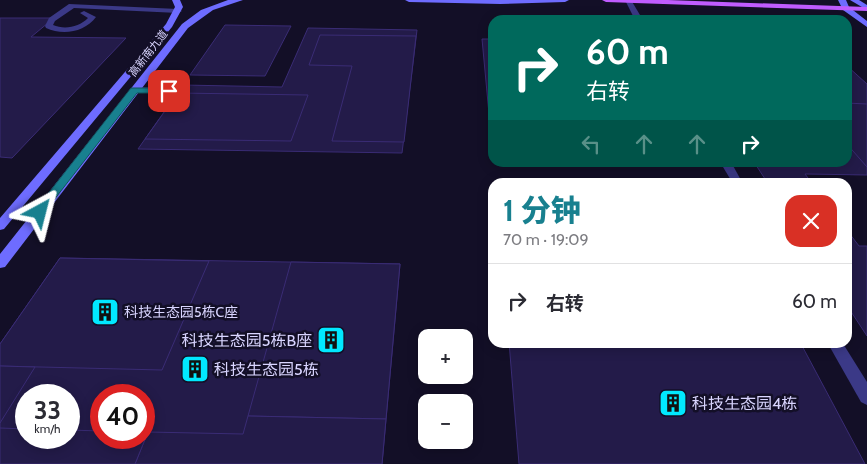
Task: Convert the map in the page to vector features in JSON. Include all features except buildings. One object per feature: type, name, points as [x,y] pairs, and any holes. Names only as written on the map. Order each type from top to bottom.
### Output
[{"type":"main road","points":[[606,0],[867,9]]},
{"type":"street","points":[[84,13],[92,17],[84,25],[63,30],[49,26],[52,20],[72,6],[178,11],[179,8],[176,0]]},
{"type":"street","name":"高新南九道","points":[[0,263],[134,90],[192,19],[216,6],[239,0]]},
{"type":"street","points":[[409,0],[500,2],[565,0]]},
{"type":"street","points":[[842,0],[846,8],[867,25]]},
{"type":"street","points":[[854,0],[867,9]]},
{"type":"street","points":[[628,1],[636,15]]},
{"type":"street","name":"高新南九道","points":[[0,226],[169,25],[178,11]]},
{"type":"street","points":[[134,90],[169,91]]},
{"type":"street","points":[[728,167],[735,178]]},
{"type":"street","points":[[838,348],[867,397]]},
{"type":"place","name":"科技生态园5栋C座","points":[[105,312]]},
{"type":"place","name":"科技生态园5栋B座","points":[[331,340]]},
{"type":"place","name":"科技生态园5栋","points":[[195,369]]},
{"type":"place","name":"科技生态园4栋","points":[[673,403]]},
{"type":"route","points":[[40,212],[134,90],[169,91]]}]
